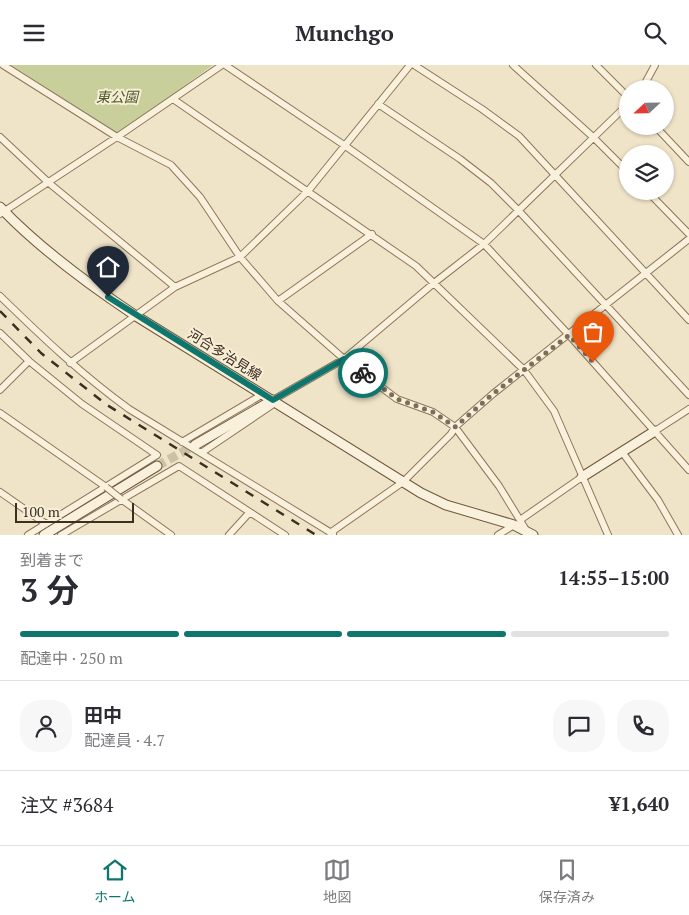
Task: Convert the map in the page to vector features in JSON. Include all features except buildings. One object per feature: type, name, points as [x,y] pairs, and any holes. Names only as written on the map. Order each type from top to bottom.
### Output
[{"type":"main road","name":"河合多治見線","points":[[1,211],[74,272],[136,316],[403,482],[432,499],[517,523],[530,533]]},
{"type":"main road","points":[[195,445],[275,401]]},
{"type":"main road","points":[[582,477],[655,431]]},
{"type":"main road","points":[[44,535],[157,466]]},
{"type":"street","points":[[3,65],[117,137],[171,165],[200,197],[240,257],[278,301],[344,359],[397,399],[433,412],[455,427],[498,486],[517,523]]},
{"type":"street","points":[[1,211],[49,183],[223,65],[344,145],[484,244],[569,335],[689,470]]},
{"type":"street","points":[[70,363],[176,287],[240,257],[308,191],[410,65]]},
{"type":"street","points":[[414,65],[482,109],[519,136],[689,320]]},
{"type":"street","points":[[513,65],[619,163]]},
{"type":"street","points":[[596,65],[619,88]]},
{"type":"street","points":[[647,80],[656,65]]},
{"type":"street","points":[[173,99],[416,266],[524,370],[554,411],[608,535]]},
{"type":"street","points":[[378,104],[460,159],[491,183],[689,395]]},
{"type":"street","points":[[201,453],[275,401],[344,359],[434,283],[484,244],[619,112]]},
{"type":"street","points":[[663,135],[689,163]]},
{"type":"street","points":[[0,137],[49,183],[176,287]]},
{"type":"street","points":[[656,200],[689,234]]},
{"type":"street","points":[[278,301],[372,234]]},
{"type":"street","points":[[0,296],[98,387],[129,409],[332,534],[403,482],[451,434],[455,427],[689,239]]},
{"type":"street","points":[[0,333],[29,361],[82,404],[157,455],[28,535]]},
{"type":"street","points":[[0,390],[29,361]]},
{"type":"street","points":[[182,442],[263,394]]},
{"type":"street","points":[[655,431],[689,409]]},
{"type":"street","points":[[0,413],[171,535]]},
{"type":"street","points":[[622,451],[658,500],[678,535]]},
{"type":"street","points":[[62,535],[179,466],[285,535]]},
{"type":"street","points":[[498,535],[582,477]]},
{"type":"street","points":[[0,493],[46,524]]},
{"type":"street","points":[[229,535],[249,513]]},
{"type":"green space","name":"東公園","points":[[10,65],[213,65],[121,132],[115,132]]},
{"type":"tunnel","points":[[157,466],[195,445]]},
{"type":"railway","points":[[0,311],[41,353],[107,405],[316,535]]},
{"type":"way so far","points":[[363,373],[397,399],[433,412],[455,427],[494,393],[569,335],[593,362]]},
{"type":"route","points":[[108,297],[273,400],[344,359],[363,373]]}]
